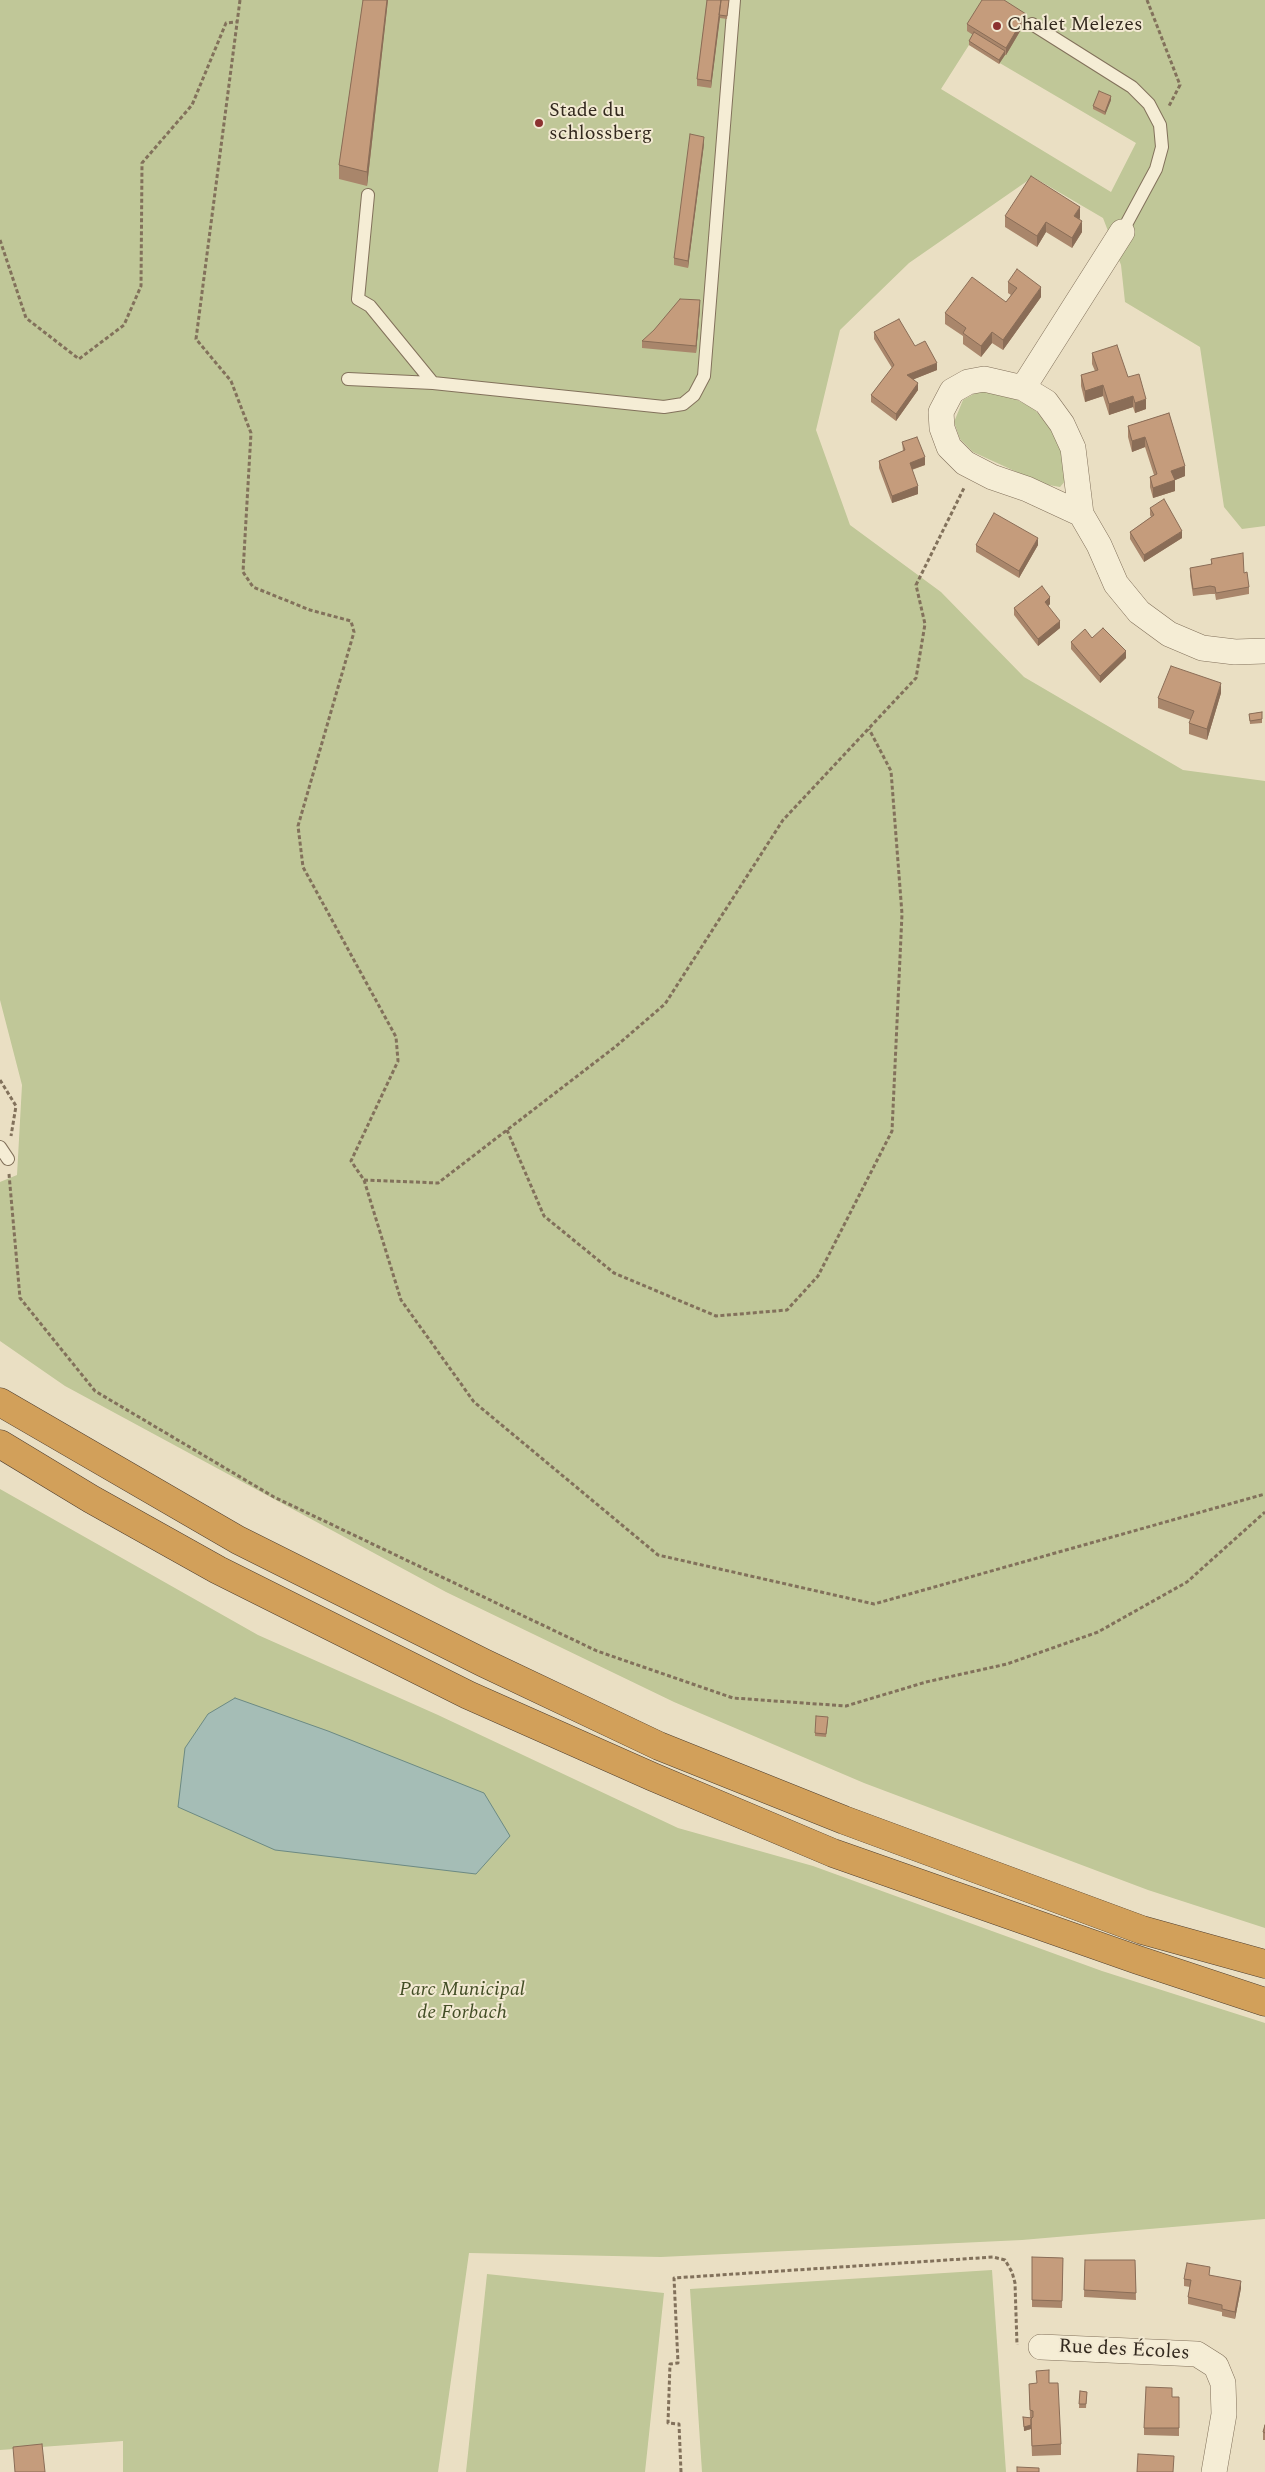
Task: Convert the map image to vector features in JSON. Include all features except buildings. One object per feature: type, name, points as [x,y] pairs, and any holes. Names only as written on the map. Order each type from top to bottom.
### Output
[{"type":"highway","points":[[0,1402],[238,1540],[484,1663],[659,1746],[844,1820],[1142,1930],[1265,1964]]},
{"type":"highway","points":[[0,1444],[90,1499],[218,1570],[468,1695],[833,1853],[1138,1960],[1265,2002]]},
{"type":"street","points":[[1023,388],[1122,232]]},
{"type":"street","points":[[1081,514],[965,463],[948,447],[942,428],[941,412],[952,391],[968,382],[984,378],[1023,388],[1046,402],[1062,424],[1073,448],[1081,514],[1099,545],[1116,584],[1138,612],[1169,634],[1202,648],[1235,652],[1265,651]]},
{"type":"street","name":"Rue des Écoles","points":[[1041,2347],[1197,2354],[1216,2366],[1223,2383],[1224,2414],[1214,2472]]},
{"type":"lane","points":[[348,379],[433,383],[664,407],[683,404],[694,395],[704,376],[734,0]]},
{"type":"lane","points":[[1032,24],[1132,87],[1149,104],[1160,125],[1162,147],[1156,169],[1122,232]]},
{"type":"lane","points":[[368,195],[358,299],[370,306],[433,383]]},
{"type":"lane","points":[[0,1147],[8,1159]]},
{"type":"path","points":[[240,0],[196,339],[231,381],[251,433],[243,572],[253,586],[310,610],[351,621],[354,632],[298,826],[303,867],[396,1037],[398,1061],[351,1161],[364,1180],[402,1300],[474,1402],[658,1555],[874,1604],[1265,1494]]},
{"type":"path","points":[[1146,0],[1180,85],[1160,125]]},
{"type":"path","points":[[0,240],[26,318],[79,359],[124,325],[141,286],[142,163],[192,105],[226,23],[237,22]]},
{"type":"path","points":[[364,1180],[438,1183],[615,1047],[666,1004],[783,820],[916,678],[925,624],[916,585],[974,467]]},
{"type":"path","points":[[507,1130],[544,1216],[614,1274],[716,1316],[787,1310],[818,1276],[892,1131],[902,914],[891,771],[869,729]]},
{"type":"path","points":[[0,1080],[16,1106],[8,1159],[20,1298],[95,1391],[292,1506],[597,1651],[733,1698],[846,1706],[926,1682],[1007,1664],[1098,1632],[1187,1582],[1265,1512]]},
{"type":"path","points":[[681,2472],[679,2424],[668,2423],[670,2364],[678,2363],[674,2278],[993,2257],[1005,2260],[1012,2272],[1015,2283],[1017,2347],[1041,2347]]},
{"type":"green space","points":[[0,0],[1265,0],[1265,526],[1242,529],[1224,507],[1200,347],[1125,302],[1121,265],[1103,218],[1033,177],[909,263],[840,330],[816,430],[850,525],[941,592],[1024,677],[1183,770],[1265,781],[1265,1928],[1148,1890],[864,1783],[674,1702],[446,1592],[65,1386],[0,1341],[0,1182],[17,1175],[22,1085],[0,1000]],"holes":[[[969,45],[1136,143],[1111,192],[941,89]]]},
{"type":"green space","points":[[983,389],[1011,397],[1033,408],[1054,431],[1065,460],[1067,479],[1060,487],[1043,484],[973,452],[960,439],[954,422],[963,400]]},
{"type":"green space","name":"Parc Municipal de Forbach","points":[[0,1489],[258,1635],[438,1715],[678,1828],[813,1866],[1102,1971],[1265,2023],[1265,2219],[1022,2240],[661,2257],[469,2253],[438,2472],[123,2472],[123,2441],[0,2450]]},
{"type":"green space","points":[[992,2270],[1006,2472],[702,2472],[690,2289]]},
{"type":"green space","points":[[487,2274],[664,2293],[645,2472],[466,2472]]},
{"type":"water","points":[[235,1698],[328,1731],[484,1793],[510,1836],[476,1874],[275,1850],[178,1807],[185,1748],[208,1714]]},
{"type":"place","name":"Chalet Melezes","points":[[997,26]]},
{"type":"place","name":"Stade du schlossberg","points":[[539,123]]}]
